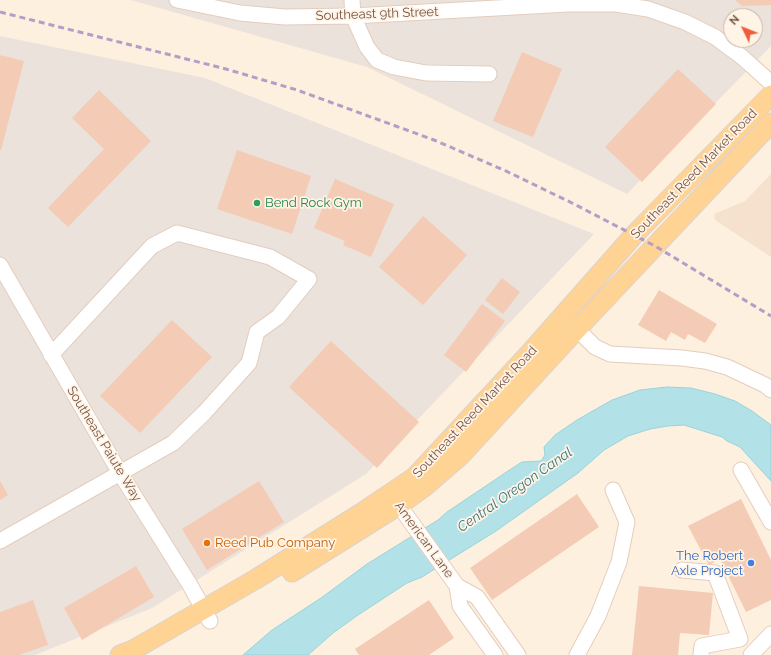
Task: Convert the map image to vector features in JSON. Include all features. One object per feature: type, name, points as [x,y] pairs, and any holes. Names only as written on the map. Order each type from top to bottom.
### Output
[{"type":"main road","name":"Southeast Reed Market Road","points":[[395,500],[529,354],[634,235],[771,95]]},
{"type":"main road","name":"Southeast Reed Market Road","points":[[120,655],[207,615],[316,558],[395,500],[424,487],[461,455],[576,329],[771,123]]},
{"type":"main road","name":"Southeast Reed Market Road","points":[[149,655],[207,615]]},
{"type":"street","name":"Southeast 9th Street","points":[[177,0],[240,13],[285,17],[353,16],[568,2],[616,4],[648,9],[685,22],[715,37],[742,57],[771,83]]},
{"type":"street","points":[[352,0],[353,16],[367,47],[377,60],[394,68],[426,73],[489,74]]},
{"type":"street","points":[[0,541],[173,443],[249,363],[256,332],[278,317],[309,278],[270,257],[177,233],[152,246],[52,355]]},
{"type":"street","name":"Southeast Paiute Way","points":[[0,265],[120,473],[207,615]]},
{"type":"street","points":[[576,329],[595,347],[610,354],[682,358],[705,361],[727,367],[765,385],[771,390]]},
{"type":"street","points":[[740,470],[771,522]]},
{"type":"street","points":[[577,655],[598,616],[619,562],[627,522],[613,490]]},
{"type":"street","name":"American Lane","points":[[395,500],[457,586],[477,598],[518,655]]},
{"type":"street","points":[[682,570],[716,573],[746,655]]},
{"type":"street","name":"American Lane","points":[[457,586],[460,606],[495,655]]},
{"type":"street","points":[[751,655],[771,634]]},
{"type":"street","points":[[701,655],[702,646],[740,639]]},
{"type":"shaded area","points":[[131,0],[771,0],[771,46],[627,194],[367,67]]},
{"type":"shaded area","points":[[0,36],[205,78],[594,234],[366,474],[152,608],[35,655],[0,655]]},
{"type":"shaded area","points":[[771,174],[771,257],[715,220],[714,214],[745,201]]},
{"type":"water","name":"Central Oregon Canal","points":[[667,387],[691,388],[735,401],[771,425],[771,481],[740,447],[722,437],[684,425],[650,429],[628,436],[604,450],[578,473],[496,531],[422,577],[407,583],[358,615],[333,633],[308,655],[243,655],[272,630],[321,598],[367,564],[438,520],[447,512],[508,471],[522,462],[541,461],[545,455],[544,447],[555,435],[577,420],[612,400],[640,390]]},
{"type":"building","points":[[735,0],[771,0],[771,5],[742,6]]},
{"type":"building","points":[[522,52],[562,69],[533,137],[493,121]]},
{"type":"building","points":[[0,55],[24,61],[1,150],[0,150]]},
{"type":"building","points":[[678,69],[716,104],[642,182],[605,147]]},
{"type":"building","points":[[99,90],[151,141],[68,227],[48,208],[104,149],[72,118]]},
{"type":"building","points":[[237,150],[311,176],[292,234],[217,209]]},
{"type":"building","points":[[335,179],[394,204],[371,257],[343,245],[345,241],[314,228]]},
{"type":"building","points":[[423,216],[467,255],[423,305],[379,267]]},
{"type":"building","points":[[502,278],[520,292],[503,314],[485,300]]},
{"type":"building","points":[[659,290],[717,324],[705,343],[688,334],[685,340],[671,332],[666,341],[638,325]]},
{"type":"building","points":[[482,304],[505,321],[466,372],[444,355]]},
{"type":"building","points":[[172,320],[212,357],[140,433],[100,396]]},
{"type":"building","points":[[331,341],[419,422],[377,468],[289,387]]},
{"type":"building","points":[[0,481],[8,495],[0,500]]},
{"type":"building","points":[[259,481],[284,522],[207,570],[182,529]]},
{"type":"building","points":[[577,494],[599,527],[492,600],[470,568]]},
{"type":"building","points":[[741,499],[771,560],[771,600],[746,612],[720,559],[709,565],[688,526]]},
{"type":"building","points":[[136,566],[154,597],[82,640],[64,608]]},
{"type":"building","points":[[639,586],[713,593],[709,635],[680,633],[678,655],[632,655]]},
{"type":"building","points":[[33,600],[48,645],[19,655],[0,655],[0,612]]},
{"type":"building","points":[[429,600],[454,638],[429,655],[359,655],[355,649]]},
{"type":"railway","points":[[0,12],[226,69],[297,90],[434,140],[506,171],[655,246],[771,316]]},
{"type":"place","name":"Bend Rock Gym","points":[[257,203]]},
{"type":"place","name":"Reed Pub Company","points":[[207,543]]},
{"type":"place","name":"The Robert Axle Project","points":[[751,563]]}]
